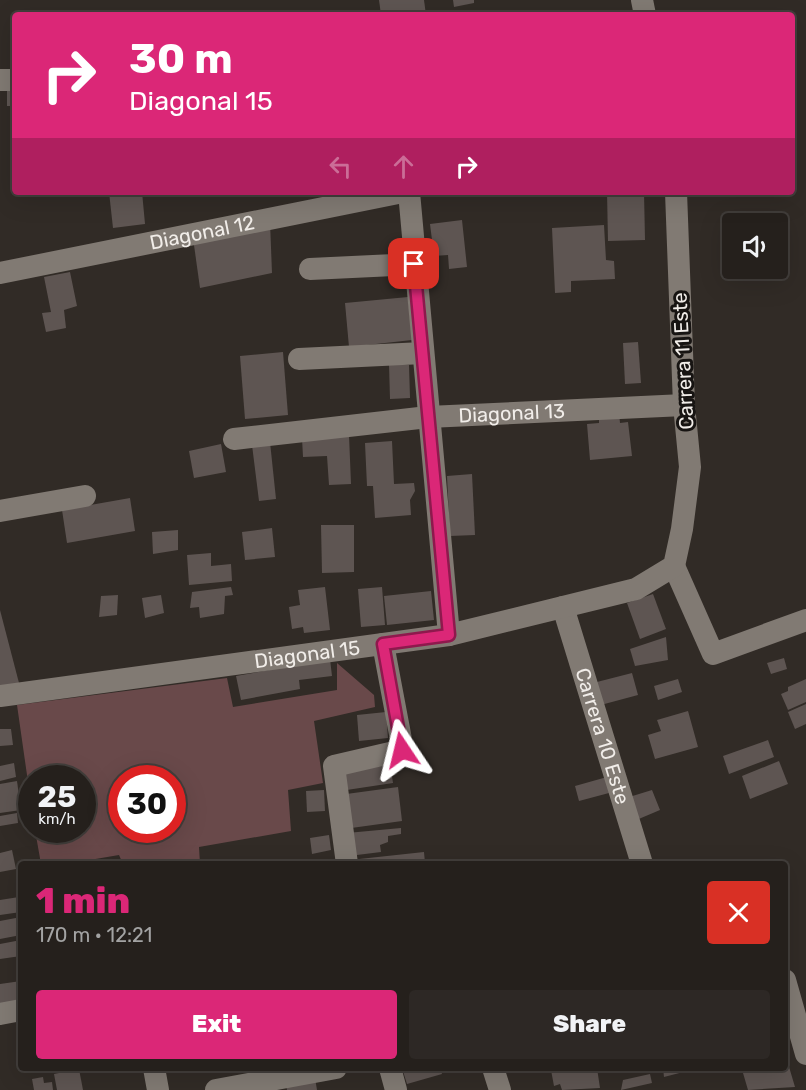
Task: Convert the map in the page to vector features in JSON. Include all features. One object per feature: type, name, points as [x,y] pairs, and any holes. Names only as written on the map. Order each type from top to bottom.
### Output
[{"type":"street","name":"Diagonal 12","points":[[0,273],[389,195]]},
{"type":"street","points":[[409,195],[449,635]]},
{"type":"street","name":"Carrera 11 Este","points":[[674,566],[682,529],[690,467],[684,405],[676,195]]},
{"type":"street","points":[[310,269],[414,264]]},
{"type":"street","points":[[299,359],[423,353]]},
{"type":"street","name":"Diagonal 13","points":[[234,439],[428,417],[684,405]]},
{"type":"street","points":[[0,511],[85,496]]},
{"type":"street","points":[[674,566],[713,654],[806,620]]},
{"type":"street","name":"Diagonal 15","points":[[0,696],[449,635],[636,589],[674,566]]},
{"type":"street","name":"Carrera 10 Este","points":[[563,607],[641,861]]},
{"type":"street","points":[[347,861],[334,766],[402,750],[383,644]]},
{"type":"street","points":[[788,991],[806,1054]]},
{"type":"street","points":[[0,1014],[18,1011]]},
{"type":"street","points":[[155,1071],[158,1090]]},
{"type":"street","points":[[216,1090],[255,1086],[322,1071]]},
{"type":"street","points":[[391,1071],[396,1090]]},
{"type":"street","points":[[494,1071],[500,1090]]},
{"type":"shaded area","points":[[337,663],[374,695],[375,707],[314,721],[323,783],[288,790],[291,831],[199,847],[200,861],[122,861],[119,855],[84,861],[40,861],[37,843],[96,843],[96,765],[26,765],[17,705],[227,678],[233,707],[337,690]]},
{"type":"building","points":[[379,0],[424,0],[426,12],[381,12]]},
{"type":"building","points":[[453,0],[474,0],[474,3],[454,7]]},
{"type":"building","points":[[12,86],[12,106],[7,106],[7,87]]},
{"type":"building","points":[[109,195],[142,195],[145,224],[113,228]]},
{"type":"building","points":[[607,195],[644,195],[645,240],[608,241]]},
{"type":"building","points":[[462,220],[467,267],[449,269],[448,255],[434,256],[430,224]]},
{"type":"building","points":[[270,222],[272,273],[200,288],[193,238]]},
{"type":"building","points":[[604,225],[606,260],[614,261],[615,279],[571,281],[571,292],[555,293],[552,228]]},
{"type":"building","points":[[70,272],[77,306],[64,310],[66,328],[46,332],[42,313],[51,312],[44,277]]},
{"type":"building","points":[[408,297],[412,340],[349,347],[345,303]]},
{"type":"building","points":[[638,342],[641,383],[625,384],[623,343]]},
{"type":"building","points":[[283,352],[288,415],[245,419],[240,356]]},
{"type":"building","points":[[389,364],[409,365],[410,398],[390,399]]},
{"type":"building","points":[[619,412],[620,423],[628,422],[632,456],[590,460],[587,424],[599,423],[599,414]]},
{"type":"building","points":[[349,435],[351,484],[329,485],[327,456],[303,457],[302,438]]},
{"type":"building","points":[[392,441],[394,484],[414,483],[415,491],[410,500],[411,515],[375,518],[373,486],[367,486],[365,443]]},
{"type":"building","points":[[270,442],[276,499],[259,501],[252,445]]},
{"type":"building","points":[[221,444],[226,472],[194,478],[189,451]]},
{"type":"building","points":[[472,474],[475,535],[450,536],[447,476]]},
{"type":"building","points":[[130,498],[135,531],[67,543],[62,510]]},
{"type":"building","points":[[321,525],[354,525],[354,572],[322,573]]},
{"type":"building","points":[[272,528],[275,557],[245,560],[242,532]]},
{"type":"building","points":[[178,530],[178,550],[153,554],[152,532]]},
{"type":"building","points":[[211,553],[211,566],[231,564],[232,581],[189,585],[187,555]]},
{"type":"building","points":[[231,587],[233,595],[225,596],[224,614],[200,618],[199,607],[190,608],[192,592]]},
{"type":"building","points":[[325,587],[330,630],[304,633],[303,627],[292,629],[289,607],[300,605],[298,590]]},
{"type":"building","points":[[382,587],[385,625],[361,627],[358,589]]},
{"type":"building","points":[[431,591],[434,620],[387,625],[384,596]]},
{"type":"building","points":[[653,594],[666,629],[640,639],[627,603]]},
{"type":"building","points":[[118,595],[117,615],[99,617],[101,596]]},
{"type":"building","points":[[161,595],[164,613],[145,618],[142,598]]},
{"type":"building","points":[[0,610],[19,683],[0,688]]},
{"type":"building","points":[[666,637],[668,660],[635,666],[630,649]]},
{"type":"building","points":[[784,658],[787,669],[771,674],[767,663]]},
{"type":"building","points":[[330,659],[332,676],[299,680],[300,689],[241,700],[236,676]]},
{"type":"building","points":[[632,673],[638,695],[597,706],[593,683]]},
{"type":"building","points":[[678,679],[682,692],[658,700],[654,686]]},
{"type":"building","points":[[806,679],[806,702],[788,710],[781,694],[788,691],[788,687]]},
{"type":"building","points":[[806,704],[806,724],[795,729],[788,712]]},
{"type":"building","points":[[688,711],[698,747],[655,759],[648,735],[661,731],[657,720]]},
{"type":"building","points":[[386,712],[388,738],[359,741],[357,715]]},
{"type":"building","points":[[0,729],[11,729],[13,745],[0,746]]},
{"type":"building","points":[[768,740],[774,757],[729,774],[723,756]]},
{"type":"building","points":[[389,757],[393,783],[340,791],[338,769]]},
{"type":"building","points":[[779,761],[788,784],[750,799],[742,776]]},
{"type":"building","points":[[14,763],[16,777],[0,781],[0,766]]},
{"type":"building","points":[[607,777],[609,793],[579,801],[575,786]]},
{"type":"building","points":[[17,781],[18,810],[0,813],[0,784]]},
{"type":"building","points":[[398,787],[402,821],[344,829],[339,795]]},
{"type":"building","points":[[324,790],[325,811],[307,812],[306,791]]},
{"type":"building","points":[[652,790],[660,810],[634,821],[626,798]]},
{"type":"building","points":[[17,813],[18,823],[0,826],[0,816]]},
{"type":"building","points":[[401,828],[401,834],[388,836],[388,842],[380,845],[381,852],[349,856],[347,833]]},
{"type":"building","points":[[329,835],[331,850],[312,854],[310,838]]},
{"type":"building","points":[[12,850],[16,869],[0,872],[0,853]]},
{"type":"building","points":[[424,852],[425,861],[350,861]]},
{"type":"building","points":[[18,897],[18,912],[0,915],[0,900]]},
{"type":"building","points":[[18,918],[18,936],[0,939],[0,921]]},
{"type":"building","points":[[18,941],[18,956],[0,959],[0,944]]},
{"type":"building","points":[[18,981],[18,1003],[0,1006],[0,984]]},
{"type":"building","points":[[788,1063],[795,1087],[748,1090],[743,1073],[788,1071]]},
{"type":"building","points":[[79,1071],[83,1090],[57,1090],[54,1074]]},
{"type":"building","points":[[403,1071],[441,1071],[442,1074],[407,1084]]},
{"type":"building","points":[[551,1071],[597,1071],[600,1088],[562,1090],[560,1084],[554,1086]]},
{"type":"building","points":[[663,1071],[687,1071],[664,1077]]},
{"type":"building","points":[[650,1074],[652,1083],[621,1090],[623,1080]]},
{"type":"building","points":[[43,1077],[44,1083],[52,1082],[53,1090],[34,1090],[32,1079]]},
{"type":"building","points":[[315,1078],[317,1090],[287,1090],[286,1084]]},
{"type":"route","points":[[402,750],[383,644],[449,635],[414,264]]}]
